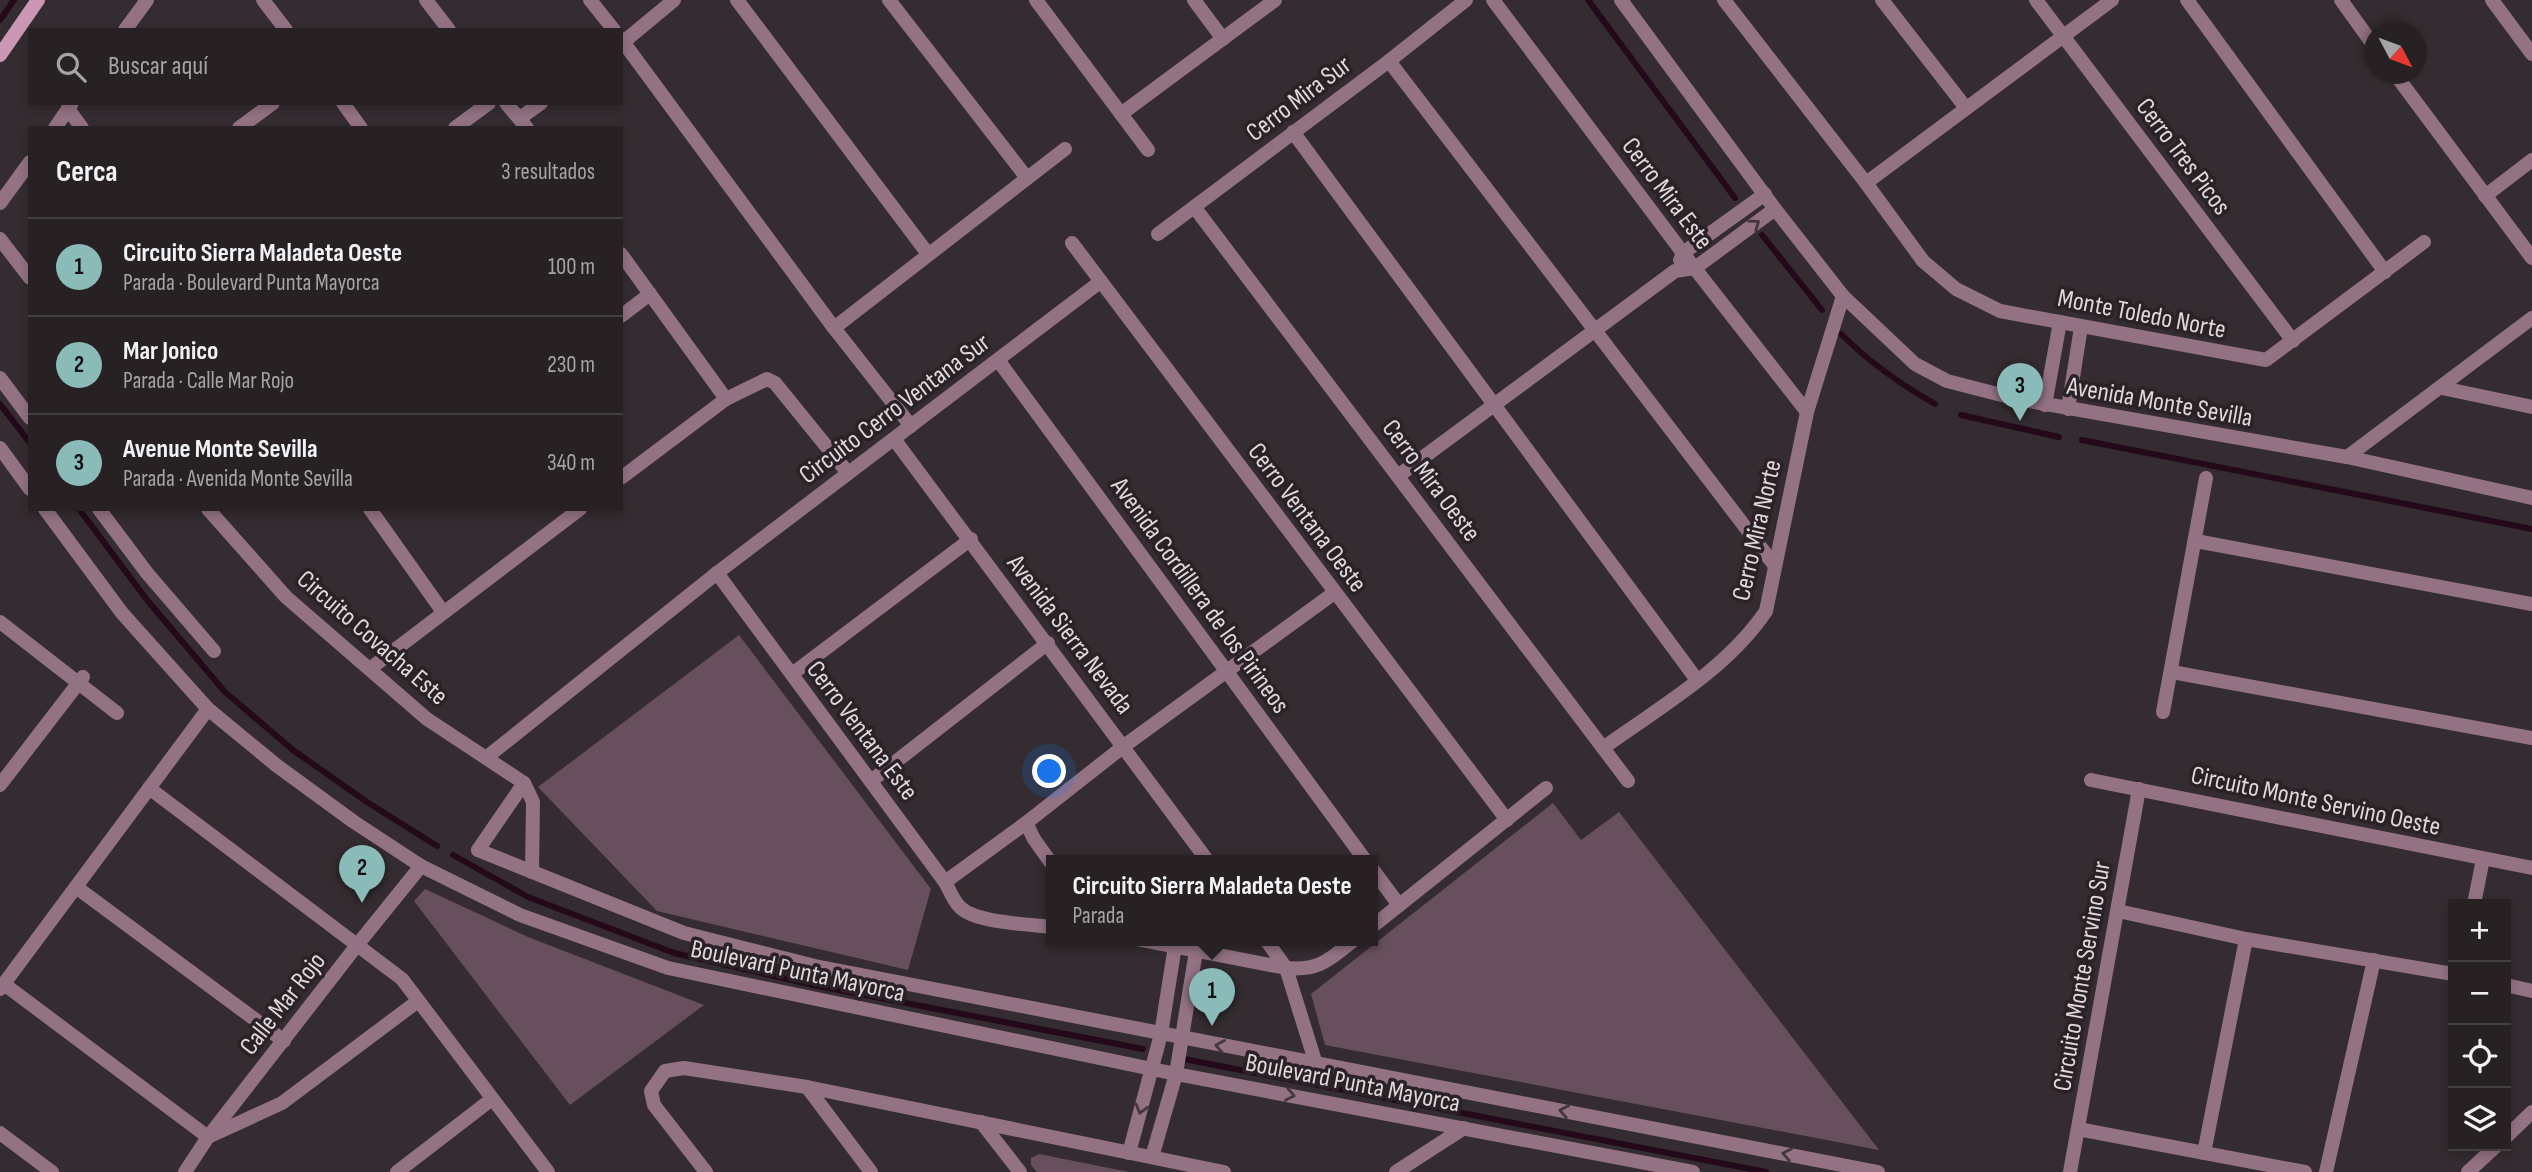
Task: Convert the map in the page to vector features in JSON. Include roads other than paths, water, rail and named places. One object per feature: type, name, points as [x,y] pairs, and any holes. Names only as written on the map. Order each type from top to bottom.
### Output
[{"type":"main road","points":[[0,55],[38,0]]},
{"type":"street","points":[[126,28],[147,0]]},
{"type":"street","points":[[263,0],[284,28]]},
{"type":"street","points":[[426,0],[447,28]]},
{"type":"street","points":[[590,0],[612,28]]},
{"type":"street","points":[[623,41],[674,0]]},
{"type":"street","points":[[737,0],[928,254]]},
{"type":"street","points":[[889,0],[1027,178]]},
{"type":"street","points":[[1037,0],[1147,150]]},
{"type":"street","points":[[1194,0],[1223,38]]},
{"type":"street","points":[[1121,114],[1275,0]]},
{"type":"street","name":"Cerro Mira Sur","points":[[1157,234],[1195,208],[1466,0]]},
{"type":"street","name":"Cerro Mira Este","points":[[1493,0],[1683,253],[1807,412]]},
{"type":"street","name":"Avenida Monte Sevilla","points":[[1620,0],[1843,296],[1915,364],[1947,381],[2045,405],[2347,457],[2532,498]]},
{"type":"street","name":"Monte Toledo Norte","points":[[1724,0],[1923,261],[1956,289],[2000,311],[2266,360],[2424,242]]},
{"type":"street","points":[[1882,0],[1966,108]]},
{"type":"street","name":"Cerro Tres Picos","points":[[2036,0],[2293,341]]},
{"type":"street","points":[[1866,183],[2112,0]]},
{"type":"street","points":[[2187,0],[2385,272]]},
{"type":"street","points":[[2341,0],[2364,31]]},
{"type":"street","points":[[2492,0],[2532,54]]},
{"type":"street","points":[[623,43],[834,328],[911,426]]},
{"type":"street","points":[[1389,61],[1774,566]]},
{"type":"street","points":[[2402,84],[2532,258]]},
{"type":"street","points":[[242,126],[270,105]]},
{"type":"street","points":[[344,105],[360,126]]},
{"type":"street","points":[[458,126],[486,105]]},
{"type":"street","points":[[508,105],[524,123],[539,105]]},
{"type":"street","points":[[55,126],[70,106],[81,126]]},
{"type":"street","points":[[1293,132],[1697,680]]},
{"type":"street","points":[[834,328],[1065,149]]},
{"type":"street","points":[[2485,196],[2532,160]]},
{"type":"street","points":[[0,204],[28,165]]},
{"type":"street","points":[[1675,271],[1683,253],[1765,194]]},
{"type":"street","name":"Cerro Mira Oeste","points":[[1195,208],[1628,782]]},
{"type":"street","points":[[1398,476],[1675,271],[1695,268],[1775,209]]},
{"type":"street","points":[[0,239],[28,275]]},
{"type":"street","name":"Cerro Ventana Oeste","points":[[1072,243],[1507,820]]},
{"type":"street","points":[[623,257],[726,399]]},
{"type":"street","name":"Circuito Cerro Ventana Sur","points":[[486,757],[717,573],[1100,282]]},
{"type":"street","points":[[623,314],[650,294]]},
{"type":"street","name":"Cerro Mira Norte","points":[[1603,748],[1697,680],[1750,635],[1766,611],[1807,412],[1843,296]]},
{"type":"street","points":[[2347,457],[2532,318]]},
{"type":"street","points":[[2045,405],[2060,322]]},
{"type":"street","points":[[2068,409],[2081,327]]},
{"type":"street","name":"Avenida Cordillera de los Pirineos","points":[[998,360],[1361,855]]},
{"type":"street","points":[[0,378],[28,415]]},
{"type":"street","points":[[623,476],[726,399],[767,379],[775,383],[848,473]]},
{"type":"street","points":[[2442,388],[2532,407]]},
{"type":"street","name":"Avenida Sierra Nevada","points":[[894,439],[971,539],[1203,855]]},
{"type":"street","points":[[0,448],[28,486]]},
{"type":"street","points":[[2163,712],[2206,478]]},
{"type":"street","name":"Boulevard Punta Mayorca","points":[[46,511],[122,613],[208,709],[276,765],[354,822],[421,866],[520,915],[668,968],[1176,1074],[1693,1172]]},
{"type":"street","points":[[100,511],[147,573],[214,651]]},
{"type":"street","name":"Circuito Covacha Este","points":[[210,511],[286,597],[427,719],[524,783]]},
{"type":"street","points":[[371,511],[443,612]]},
{"type":"street","points":[[371,668],[577,511]]},
{"type":"street","points":[[792,674],[971,539]]},
{"type":"street","points":[[2196,541],[2532,604]]},
{"type":"street","name":"Cerro Ventana Este","points":[[717,573],[945,882],[959,906],[970,914],[1046,926]]},
{"type":"street","points":[[945,882],[1124,746],[1334,593]]},
{"type":"street","points":[[0,622],[81,680],[117,713]]},
{"type":"street","points":[[871,781],[1048,643]]},
{"type":"street","points":[[2172,672],[2532,738]]},
{"type":"street","points":[[0,785],[81,680]]},
{"type":"street","points":[[208,709],[2,986],[208,1138],[282,1103],[418,1001]]},
{"type":"street","name":"Circuito Monte Servino Oeste","points":[[2091,780],[2532,868]]},
{"type":"street","points":[[524,783],[533,802],[532,872]]},
{"type":"street","name":"Boulevard Punta Mayorca","points":[[524,783],[478,850],[684,933],[815,966],[1878,1172]]},
{"type":"street","points":[[149,788],[402,979],[548,1172]]},
{"type":"street","points":[[1378,922],[1546,789]]},
{"type":"street","name":"Circuito Monte Servino Sur","points":[[2070,1172],[2139,789]]},
{"type":"street","points":[[1026,823],[1046,856]]},
{"type":"street","points":[[2475,899],[2483,859]]},
{"type":"street","name":"Calle Mar Rojo","points":[[184,1172],[421,866]]},
{"type":"street","points":[[1378,877],[1399,905]]},
{"type":"street","points":[[76,887],[284,1041]]},
{"type":"street","points":[[2118,911],[2246,939],[2448,973]]},
{"type":"street","points":[[2204,1153],[2246,939]]},
{"type":"street","points":[[1129,1153],[1161,1034],[1175,946],[1304,970],[1323,965],[1347,946]]},
{"type":"street","points":[[1270,946],[1286,968],[1316,1064]]},
{"type":"street","points":[[1152,1157],[1176,1074],[1196,951]]},
{"type":"street","points":[[2326,1172],[2374,960]]},
{"type":"street","points":[[2511,986],[2532,991]]},
{"type":"street","points":[[706,1172],[654,1105],[651,1091],[665,1071],[684,1068],[807,1087],[1224,1172]]},
{"type":"street","points":[[807,1087],[871,1172]]},
{"type":"street","points":[[397,1172],[492,1099]]},
{"type":"street","points":[[2511,1132],[2532,1112]]},
{"type":"street","points":[[981,1122],[1020,1172]]},
{"type":"street","points":[[1396,1172],[1464,1128]]},
{"type":"street","points":[[2078,1129],[2305,1172]]},
{"type":"street","points":[[0,1133],[42,1169]]},
{"type":"street","points":[[2468,1172],[2491,1151]]},
{"type":"waterway","points":[[0,20],[14,0]]},
{"type":"waterway","points":[[1588,0],[1735,198]]},
{"type":"waterway","points":[[1762,235],[1822,310]]},
{"type":"waterway","points":[[1841,334],[1886,372],[1935,404]]},
{"type":"waterway","points":[[0,404],[28,440]]},
{"type":"waterway","points":[[1961,415],[2059,437]]},
{"type":"waterway","points":[[2082,440],[2532,529]]},
{"type":"waterway","points":[[80,511],[147,600],[225,692],[293,750],[367,802],[437,846]]},
{"type":"waterway","points":[[453,855],[528,897],[674,953],[813,985],[1143,1049]]},
{"type":"waterway","points":[[1184,1059],[1766,1172]]},
{"type":"place","name":"Avenue Monte Sevilla","points":[[2020,421]]},
{"type":"place","name":"Mar Jonico","points":[[362,903]]},
{"type":"place","name":"Circuito Sierra Maladeta Oeste","points":[[1212,1026]]}]
